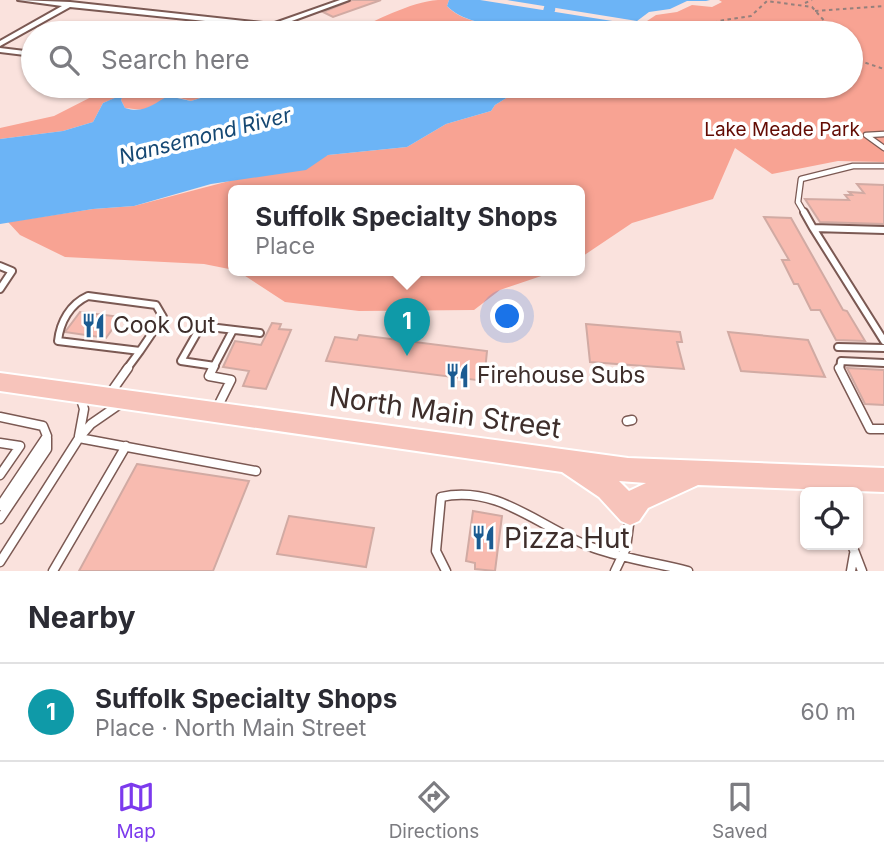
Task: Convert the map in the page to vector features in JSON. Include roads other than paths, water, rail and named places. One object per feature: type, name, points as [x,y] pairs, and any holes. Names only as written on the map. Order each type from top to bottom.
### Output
[{"type":"main road","name":"North Main Street","points":[[0,382],[628,470],[826,482],[884,480]]},
{"type":"main road","points":[[553,459],[577,468],[608,488],[630,512],[639,499],[694,474]]},
{"type":"street","points":[[21,0],[224,21]]},
{"type":"street","points":[[41,21],[78,0]]},
{"type":"street","points":[[287,21],[346,0]]},
{"type":"street","points":[[0,44],[21,32]]},
{"type":"street","points":[[0,50],[21,53]]},
{"type":"lane","points":[[884,134],[866,135],[884,148]]},
{"type":"lane","points":[[884,166],[853,166],[801,179],[798,202],[884,341]]},
{"type":"lane","points":[[813,228],[884,230]]},
{"type":"lane","points":[[0,266],[12,271],[0,289]]},
{"type":"lane","points":[[108,396],[140,351],[163,317],[156,305],[89,296],[78,302],[61,324],[58,341],[140,351]]},
{"type":"lane","points":[[215,366],[181,361],[201,326],[260,332]]},
{"type":"lane","points":[[216,411],[232,380],[209,376],[233,330]]},
{"type":"lane","points":[[838,347],[884,348]]},
{"type":"lane","points":[[884,363],[841,361],[838,366],[870,429],[884,429]]},
{"type":"lane","points":[[73,391],[81,398],[85,410],[79,438]]},
{"type":"lane","points":[[0,562],[79,438],[106,412],[132,399]]},
{"type":"lane","points":[[0,417],[43,426],[47,436],[47,449],[0,519]]},
{"type":"lane","points":[[0,506],[47,436]]},
{"type":"lane","points":[[79,438],[256,471]]},
{"type":"lane","points":[[0,443],[20,446],[0,475]]},
{"type":"lane","points":[[53,571],[126,446]]},
{"type":"lane","points":[[446,571],[436,551],[441,497],[453,492],[512,504],[577,541],[684,571]]},
{"type":"lane","points":[[615,571],[631,527],[630,512]]},
{"type":"lane","points":[[851,571],[853,550]]},
{"type":"lane","points":[[854,550],[862,571]]},
{"type":"water","points":[[449,0],[480,0],[612,21],[477,21],[459,15],[447,6]]},
{"type":"water","points":[[507,0],[710,1],[687,1],[670,9],[649,12],[637,21]]},
{"type":"water","points":[[115,98],[122,98],[125,108],[132,110],[148,107],[164,98],[191,101],[200,98],[506,98],[491,111],[446,124],[407,147],[328,155],[306,170],[211,184],[134,206],[93,209],[0,224],[0,139],[63,131],[93,122],[103,103]]},
{"type":"waterway","name":"Nansemond River","points":[[542,21],[549,11],[551,0]]},
{"type":"place","name":"Cook Out","points":[[93,325]]},
{"type":"place","name":"Suffolk Specialty Shops","points":[[407,356]]},
{"type":"place","name":"Firehouse Subs","points":[[457,375]]},
{"type":"place","name":"Pizza Hut","points":[[484,538]]},
{"type":"park label","name":"Lake Meade Park","points":[[782,129]]}]
